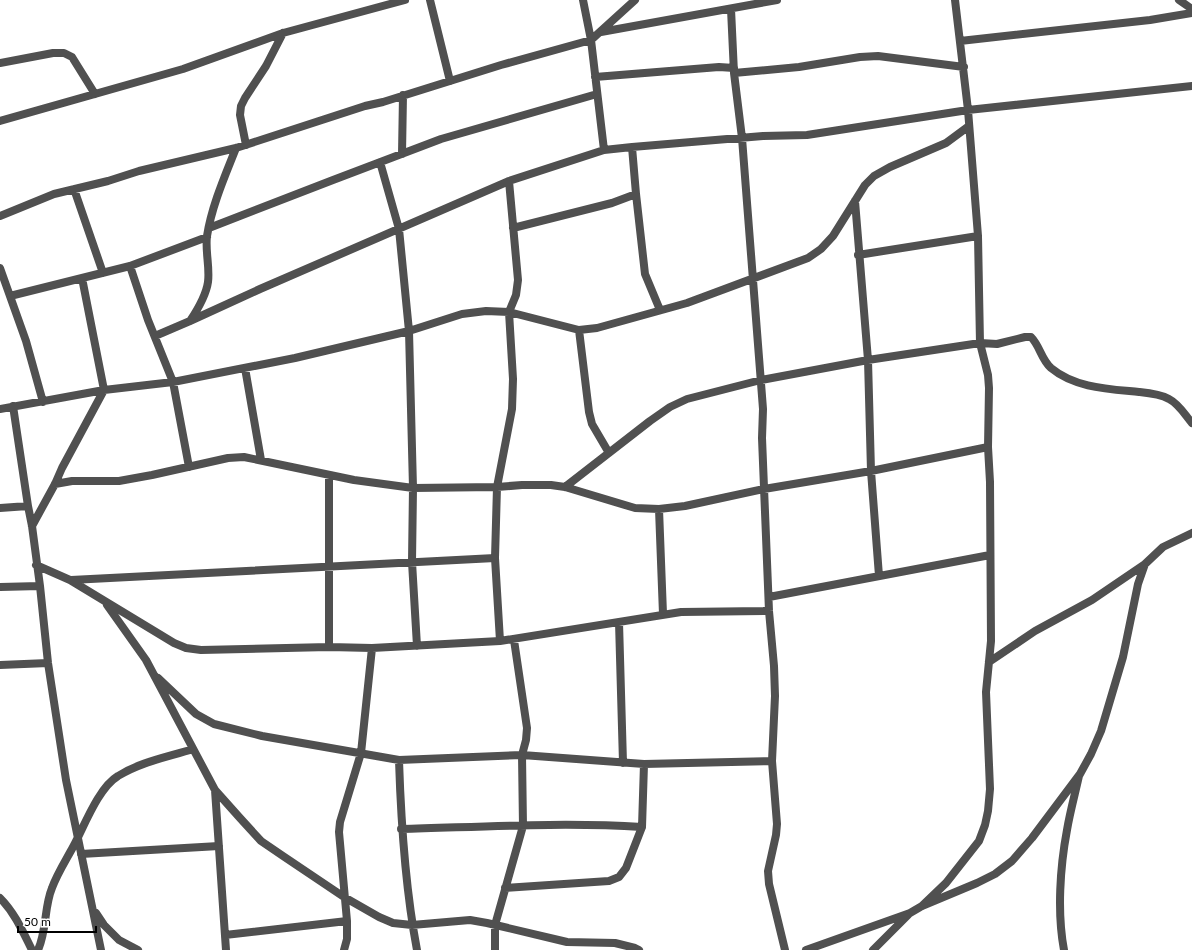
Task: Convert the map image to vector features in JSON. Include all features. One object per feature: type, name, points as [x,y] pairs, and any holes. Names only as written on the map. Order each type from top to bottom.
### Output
[{"type":"street","points":[[0,121],[183,69],[283,33],[405,0]]},
{"type":"street","points":[[430,0],[450,81]]},
{"type":"street","points":[[583,0],[591,40],[604,150]]},
{"type":"street","points":[[0,216],[54,194],[108,181],[139,171],[236,148],[403,95],[591,40],[635,0]]},
{"type":"street","points":[[600,32],[777,0]]},
{"type":"street","points":[[922,906],[946,883],[979,841],[988,811],[990,789],[986,692],[991,641],[988,382],[980,343],[978,236],[964,66],[956,0]]},
{"type":"street","points":[[1179,0],[1192,9]]},
{"type":"street","points":[[731,9],[734,70],[742,138],[763,409],[762,438],[768,597],[775,679],[772,761],[778,824],[768,871],[769,884],[785,950]]},
{"type":"street","points":[[960,41],[1150,20],[1192,13]]},
{"type":"street","points":[[246,145],[240,115],[241,106],[266,66],[283,33]]},
{"type":"street","points":[[0,63],[53,53],[64,53],[72,57],[95,94]]},
{"type":"street","points":[[595,77],[719,67],[734,70],[800,67],[860,56],[878,56],[964,66]]},
{"type":"street","points":[[155,336],[509,181],[604,150],[763,136],[807,135],[968,110],[1192,86]]},
{"type":"street","points":[[209,228],[441,139],[597,94]]},
{"type":"street","points":[[402,154],[403,95]]},
{"type":"street","points":[[0,409],[104,390],[173,382],[295,358],[409,331],[462,314],[486,311],[509,312],[579,330],[597,328],[687,303],[808,258],[821,249],[833,236],[865,185],[874,176],[890,167],[946,143],[969,126]]},
{"type":"street","points":[[632,147],[645,274],[660,310]]},
{"type":"street","points":[[190,321],[199,308],[205,293],[208,281],[207,237],[215,202],[236,148]]},
{"type":"street","points":[[380,162],[398,229],[409,331],[413,488],[412,562],[417,646]]},
{"type":"street","points":[[500,642],[495,558],[497,487],[512,409],[513,379],[509,312],[516,295],[518,280],[509,181]]},
{"type":"street","points":[[74,189],[103,273]]},
{"type":"street","points":[[513,228],[612,202],[636,194]]},
{"type":"street","points":[[855,201],[858,255],[868,360],[871,471],[879,576]]},
{"type":"street","points":[[858,255],[978,236]]},
{"type":"street","points":[[10,296],[130,266],[207,237]]},
{"type":"street","points":[[130,266],[148,320],[173,382],[189,467]]},
{"type":"street","points":[[0,268],[26,341],[43,402]]},
{"type":"street","points":[[32,526],[104,390],[82,278]]},
{"type":"street","points":[[579,330],[589,412],[592,424],[609,453]]},
{"type":"street","points":[[565,487],[650,421],[670,407],[687,399],[761,380],[868,360],[980,343],[997,344],[1025,337],[1031,337],[1036,342],[1044,361],[1052,369],[1074,382],[1092,387],[1155,394],[1168,399],[1177,406],[1192,423]]},
{"type":"street","points":[[245,368],[261,460]]},
{"type":"street","points":[[13,406],[32,526],[48,663],[66,780],[101,950]]},
{"type":"street","points":[[55,484],[72,482],[119,481],[152,476],[228,458],[244,457],[378,484],[413,488],[551,485],[565,487],[635,508],[660,509],[685,506],[764,489],[871,471],[988,447]]},
{"type":"street","points":[[329,475],[330,647]]},
{"type":"street","points":[[0,508],[28,506]]},
{"type":"street","points":[[660,509],[663,614]]},
{"type":"street","points":[[989,662],[1035,631],[1092,600],[1145,564],[1163,547],[1192,533]]},
{"type":"street","points":[[768,597],[990,555]]},
{"type":"street","points":[[70,580],[495,558]]},
{"type":"street","points":[[806,950],[910,913],[922,906],[996,874],[1012,861],[1032,838],[1080,774],[1092,754],[1101,731],[1123,657],[1138,584],[1145,564]]},
{"type":"street","points":[[36,565],[70,580],[90,591],[174,643],[186,648],[201,650],[330,647],[372,648],[500,642],[663,614],[681,612],[769,611]]},
{"type":"street","points":[[0,587],[40,586]]},
{"type":"street","points":[[104,601],[141,653],[153,673],[216,790],[262,841],[344,897],[379,917],[393,923],[412,924],[470,920],[567,942],[615,944],[639,950]]},
{"type":"street","points":[[619,622],[623,763]]},
{"type":"street","points":[[495,950],[495,925],[523,826],[522,755],[526,740],[527,728],[514,640]]},
{"type":"street","points":[[344,950],[347,939],[347,921],[339,832],[340,822],[361,753],[372,648]]},
{"type":"street","points":[[0,665],[48,663]]},
{"type":"street","points":[[153,673],[196,714],[214,724],[262,736],[399,760],[522,755],[644,764],[772,761]]},
{"type":"street","points":[[38,950],[44,932],[48,900],[52,888],[94,805],[107,786],[117,776],[134,767],[193,749]]},
{"type":"street","points":[[399,760],[401,829],[412,924],[417,950]]},
{"type":"street","points":[[505,888],[609,881],[619,877],[626,868],[642,827],[644,764]]},
{"type":"street","points":[[1064,950],[1060,925],[1061,888],[1067,830],[1080,774]]},
{"type":"street","points":[[216,790],[226,950]]},
{"type":"street","points":[[401,829],[523,826],[642,827]]},
{"type":"street","points":[[81,854],[219,846]]},
{"type":"street","points":[[0,898],[16,919],[32,950]]},
{"type":"street","points":[[93,907],[104,925],[118,940],[138,950]]},
{"type":"street","points":[[873,950],[910,913]]},
{"type":"street","points":[[225,935],[347,921]]}]
